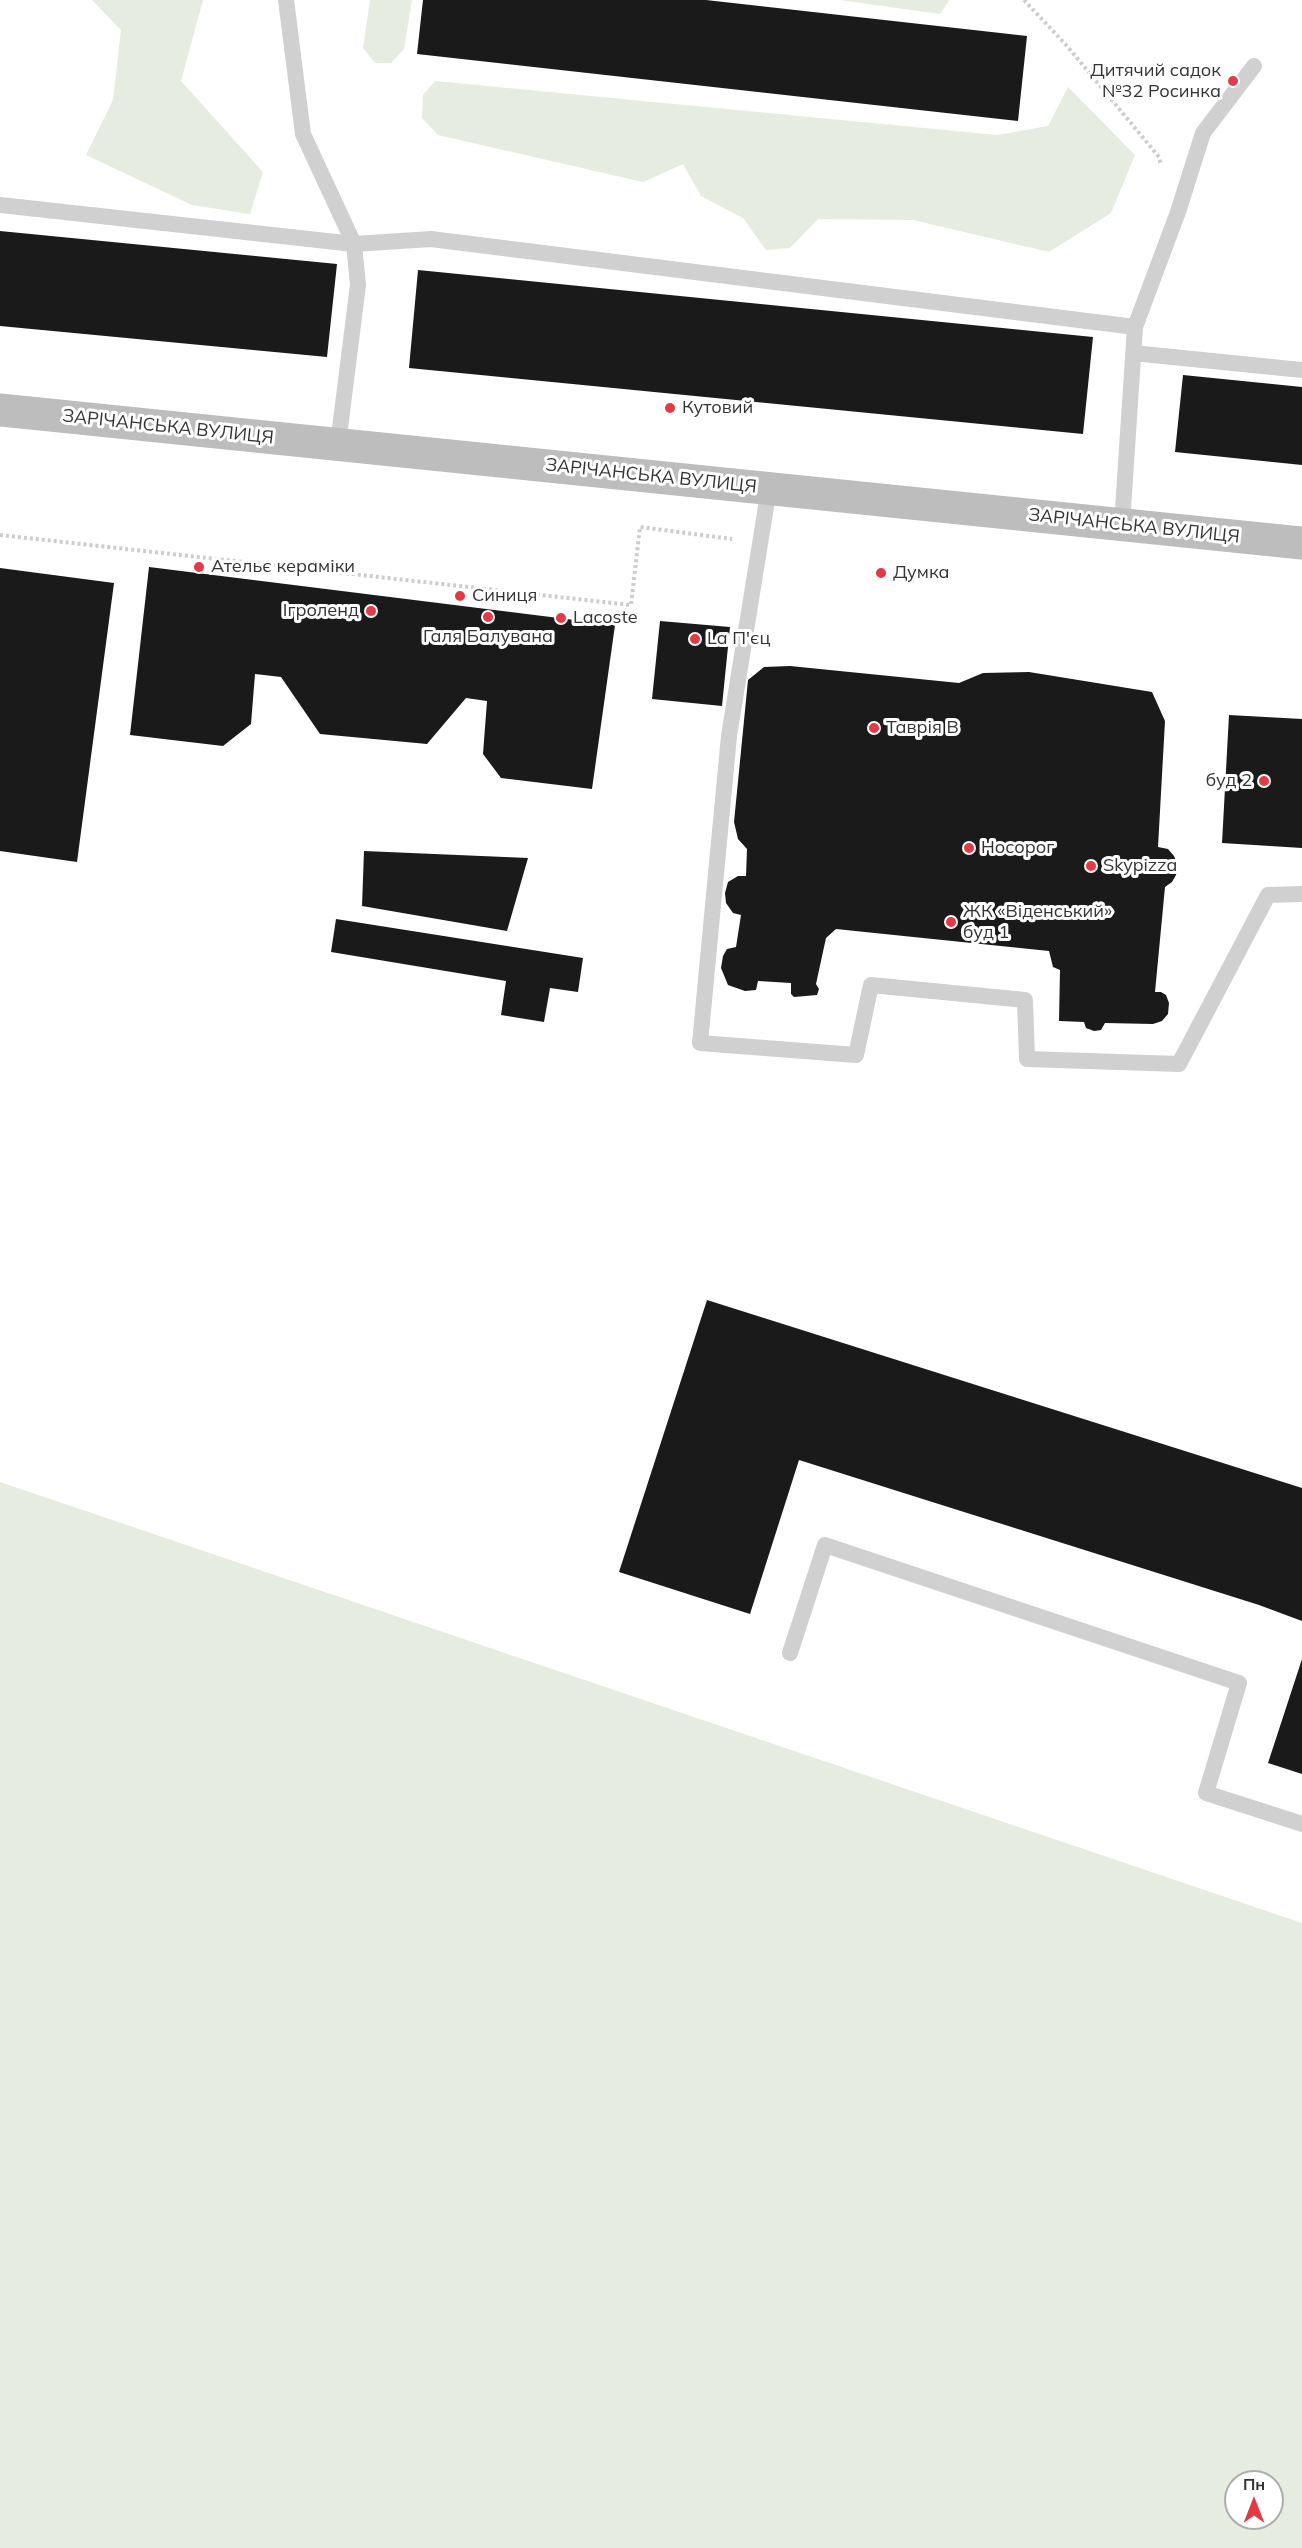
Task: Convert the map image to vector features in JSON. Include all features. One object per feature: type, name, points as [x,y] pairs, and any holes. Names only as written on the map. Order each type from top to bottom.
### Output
[{"type":"street","name":"ЗАРІЧАНСЬКА ВУЛИЦЯ","points":[[0,410],[1302,543]]},
{"type":"lane","points":[[286,0],[303,134],[354,244],[358,285],[338,444]]},
{"type":"lane","points":[[1122,524],[1135,327],[1178,212],[1203,133],[1254,66]]},
{"type":"lane","points":[[0,205],[354,244],[431,239],[1135,327]]},
{"type":"lane","points":[[1133,353],[1302,370]]},
{"type":"lane","points":[[769,488],[729,736],[700,1043],[856,1055],[871,986],[1025,1000],[1027,1059],[1179,1064],[1268,895],[1302,894]]},
{"type":"lane","points":[[790,1653],[825,1545],[1239,1683],[1206,1793],[1302,1824]]},
{"type":"path","points":[[1024,0],[1067,46],[1159,158],[1178,212]]},
{"type":"path","points":[[0,535],[631,605],[640,527],[761,543]]},
{"type":"shaded area","points":[[92,0],[203,0],[181,81],[263,172],[250,214],[192,205],[86,155],[113,100],[121,30]]},
{"type":"shaded area","points":[[370,0],[412,0],[404,49],[391,63],[375,63],[363,48]]},
{"type":"shaded area","points":[[840,0],[949,0],[940,14]]},
{"type":"shaded area","points":[[435,81],[997,135],[1048,126],[1068,87],[1135,155],[1111,213],[1049,252],[913,220],[818,219],[790,248],[766,250],[743,218],[701,196],[683,164],[643,182],[438,135],[422,118],[423,95]]},
{"type":"shaded area","points":[[0,1482],[1302,1923],[1302,2548],[0,2548]]},
{"type":"building","points":[[423,0],[706,0],[1027,36],[1018,121],[417,54]]},
{"type":"building","points":[[0,231],[337,264],[327,357],[0,326]]},
{"type":"building","points":[[418,270],[1093,337],[1083,434],[409,368]]},
{"type":"building","points":[[1183,375],[1302,387],[1302,465],[1175,452]]},
{"type":"building","points":[[149,567],[615,625],[592,789],[501,778],[483,754],[487,701],[466,698],[427,744],[320,734],[281,677],[255,674],[251,724],[223,746],[130,735]]},
{"type":"building","points":[[0,568],[114,583],[77,862],[0,851]]},
{"type":"building","points":[[660,621],[730,627],[722,706],[652,699]]},
{"type":"building","points":[[790,666],[959,683],[983,673],[1029,672],[1152,692],[1165,721],[1158,847],[1168,849],[1178,865],[1172,882],[1165,887],[1155,992],[1166,995],[1169,1003],[1168,1014],[1162,1021],[1153,1024],[1105,1023],[1101,1030],[1094,1031],[1086,1028],[1084,1022],[1059,1021],[1060,970],[1053,967],[1049,951],[836,929],[826,938],[816,984],[819,989],[817,995],[794,997],[791,994],[791,983],[758,981],[756,990],[745,991],[728,985],[721,968],[723,956],[727,949],[736,947],[741,915],[733,913],[726,903],[725,893],[728,882],[738,876],[746,876],[747,849],[738,839],[734,822],[748,680],[764,667]]},
{"type":"building","name":"буд 2","points":[[1229,715],[1302,719],[1302,848],[1222,843]]},
{"type":"building","points":[[364,851],[528,858],[507,931],[362,906]]},
{"type":"building","points":[[336,919],[583,958],[578,992],[550,988],[544,1022],[501,1015],[506,981],[331,952]]},
{"type":"building","points":[[707,1300],[1302,1488],[1302,1621],[1259,1605],[799,1460],[750,1614],[619,1572]]},
{"type":"building","points":[[1302,1659],[1302,1774],[1268,1763]]},
{"type":"place","name":"Дитячий садок №32 Росинка","points":[[1233,81]]},
{"type":"place","name":"Кутовий","points":[[670,408]]},
{"type":"place","name":"Ательє кераміки","points":[[199,567]]},
{"type":"place","name":"Думка","points":[[881,573]]},
{"type":"place","name":"Синиця","points":[[460,596]]},
{"type":"place","name":"Ігроленд","points":[[371,611]]},
{"type":"place","name":"Галя Балувана","points":[[488,617]]},
{"type":"place","name":"Lacoste","points":[[561,618]]},
{"type":"place","name":"La П'єц","points":[[695,639]]},
{"type":"place","name":"Таврія В","points":[[874,728]]},
{"type":"place","name":"буд 2","points":[[1264,781]]},
{"type":"place","name":"Носорог","points":[[969,848]]},
{"type":"place","name":"Skypizza","points":[[1091,866]]},
{"type":"place","name":"ЖК «Віденський» буд 1","points":[[951,922]]}]
